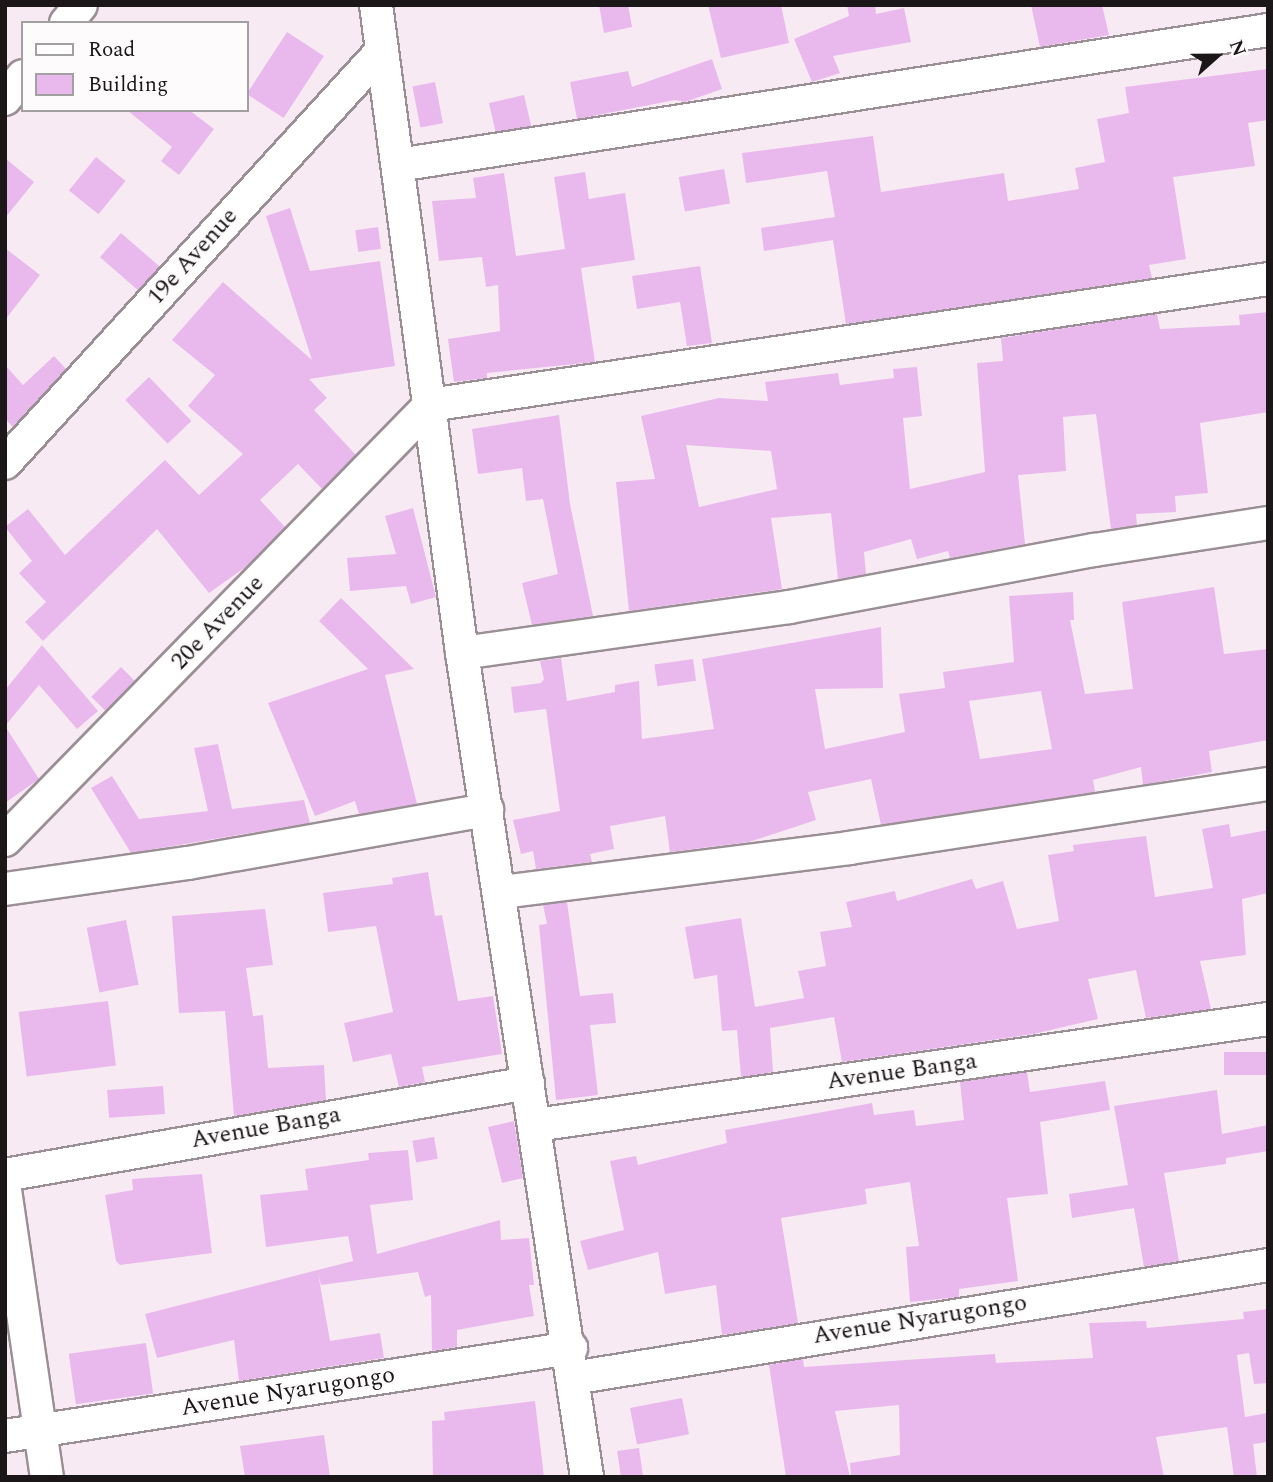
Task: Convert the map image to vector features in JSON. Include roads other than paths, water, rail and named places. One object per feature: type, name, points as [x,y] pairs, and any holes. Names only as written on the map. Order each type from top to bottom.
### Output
[{"type":"street","points":[[67,21],[81,5]]},
{"type":"street","points":[[376,5],[462,653],[501,892],[587,1477]]},
{"type":"street","points":[[398,165],[1268,30]]},
{"type":"street","name":"19e Avenue","points":[[5,463],[381,52]]},
{"type":"street","points":[[5,99],[21,79]]},
{"type":"street","points":[[430,405],[1268,279]]},
{"type":"street","name":"20e Avenue","points":[[5,841],[430,405]]},
{"type":"street","points":[[462,653],[789,607],[1094,550],[1268,523]]},
{"type":"street","points":[[501,892],[849,848],[1268,784]]},
{"type":"street","points":[[5,889],[188,863],[487,810]]},
{"type":"street","name":"Avenue Banga","points":[[536,1125],[1268,1019]]},
{"type":"street","name":"Avenue Banga","points":[[5,1175],[528,1083]]},
{"type":"street","points":[[5,1190],[47,1477]]},
{"type":"street","name":"Avenue Nyarugongo","points":[[5,1436],[572,1363],[1268,1265]]}]
